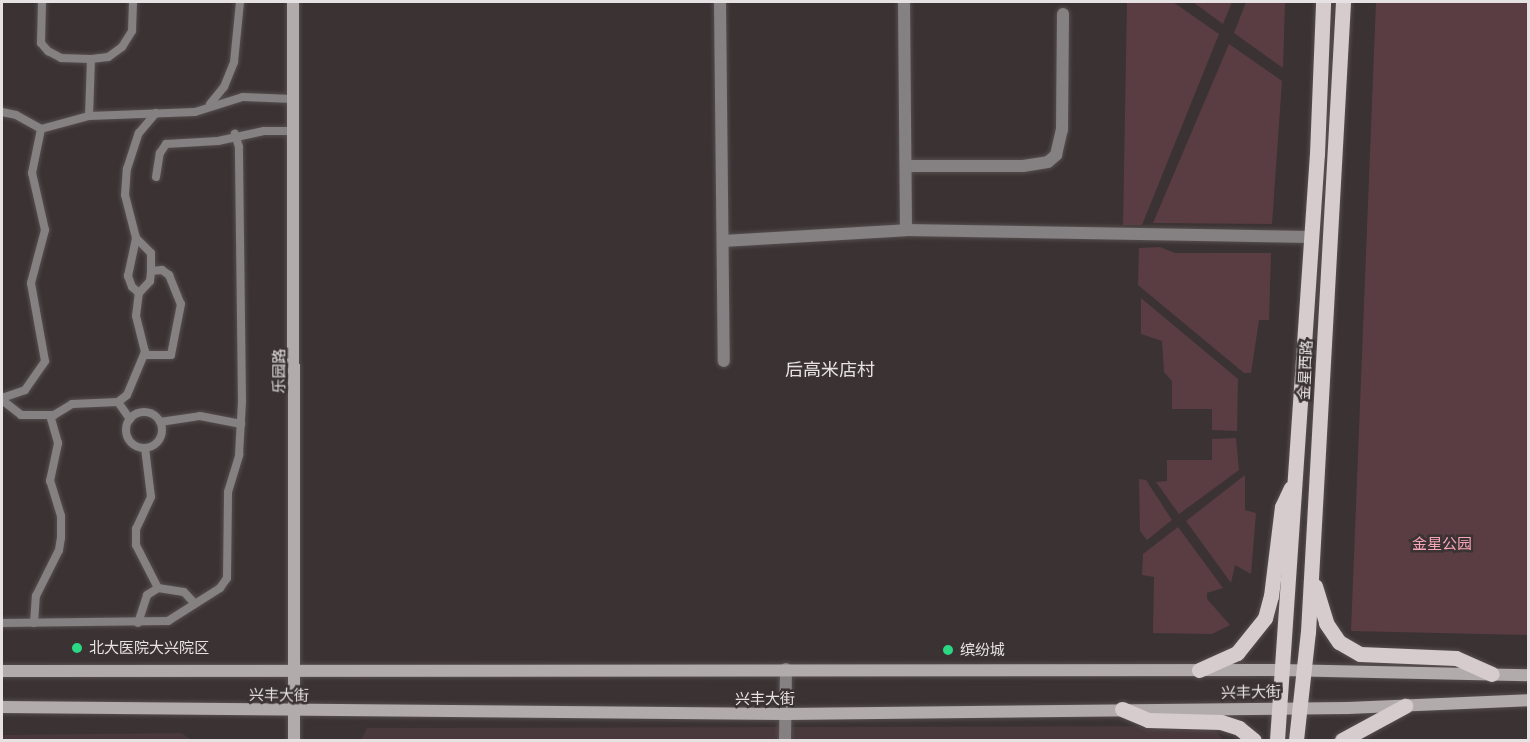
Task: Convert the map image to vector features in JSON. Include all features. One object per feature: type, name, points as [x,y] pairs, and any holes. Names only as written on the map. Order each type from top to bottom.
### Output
[{"type":"main road","name":"乐园路","points":[[293,2],[294,741]]},
{"type":"main road","name":"金星西路","points":[[1277,741],[1311,237],[1323,2]]},
{"type":"main road","name":"金星西路","points":[[1296,741],[1312,567],[1343,2]]},
{"type":"main road","points":[[1199,670],[1237,653],[1265,618],[1271,596],[1282,507],[1296,477]]},
{"type":"main road","points":[[1312,567],[1326,623],[1346,646],[1360,654],[1456,658],[1492,674]]},
{"type":"main road","name":"兴丰大街","points":[[2,671],[1302,670],[1528,675]]},
{"type":"main road","name":"兴丰大街","points":[[2,707],[785,714],[1405,706],[1528,700]]},
{"type":"main road","points":[[1342,741],[1405,706]]},
{"type":"main road","points":[[1122,709],[1148,720],[1221,722],[1239,728],[1254,741]]},
{"type":"street","points":[[720,2],[724,361]]},
{"type":"street","points":[[904,2],[905,151],[909,166],[906,230]]},
{"type":"street","points":[[909,166],[1023,166],[1048,162],[1056,155],[1062,130],[1063,14]]},
{"type":"street","points":[[723,241],[906,230],[1311,237]]},
{"type":"street","points":[[785,741],[786,669]]},
{"type":"lane","points":[[42,2],[41,43],[48,51],[61,58],[91,59],[108,57],[122,47],[132,31],[133,2]]},
{"type":"lane","points":[[195,112],[215,100],[234,62],[240,2]]},
{"type":"lane","points":[[89,116],[91,59]]},
{"type":"lane","points":[[2,112],[16,115],[41,129],[89,116],[195,112],[243,97],[293,99]]},
{"type":"lane","points":[[139,293],[132,287],[128,276],[136,238],[125,195],[127,169],[140,132],[156,113]]},
{"type":"lane","points":[[41,129],[32,173],[45,230],[31,283],[32,306],[45,348],[45,361],[25,390],[2,399],[21,415],[50,415],[72,404],[118,402],[127,395],[144,355],[136,316],[139,293],[150,281],[151,271],[151,253],[136,238]]},
{"type":"lane","points":[[156,177],[160,153],[166,144],[218,141],[235,134],[294,130]]},
{"type":"lane","points":[[2,623],[168,621],[220,588],[226,578],[228,492],[239,455],[241,424],[239,147],[235,134]]},
{"type":"lane","points":[[144,355],[171,355],[181,317],[179,293],[169,275],[162,270],[151,271]]},
{"type":"lane","points":[[118,402],[130,419]]},
{"type":"lane","points":[[145,448],[130,441],[126,430],[130,419],[146,412],[160,422],[200,416],[231,419],[241,424]]},
{"type":"lane","points":[[34,623],[36,596],[59,550],[61,538],[61,516],[50,481],[58,443],[50,415]]},
{"type":"lane","points":[[145,448],[159,439],[160,422]]},
{"type":"lane","points":[[145,448],[151,497],[136,529],[136,545],[158,588]]},
{"type":"lane","points":[[138,623],[147,595],[158,588],[184,592],[195,604]]},
{"type":"shaded area","points":[[1212,726],[1223,740],[361,740],[367,728]]},
{"type":"shaded area","points":[[182,733],[191,740],[2,740],[2,735]]},
{"type":"green space","points":[[1127,2],[1173,2],[1219,34],[1142,225],[1123,225]]},
{"type":"green space","points":[[1193,2],[1232,2],[1223,24]]},
{"type":"green space","points":[[1246,2],[1285,2],[1283,68],[1234,33]]},
{"type":"green space","name":"金星公园","points":[[1376,2],[1528,2],[1528,635],[1351,631]]},
{"type":"green space","points":[[1229,44],[1282,81],[1272,224],[1153,223]]},
{"type":"green space","points":[[1160,247],[1175,253],[1271,253],[1269,320],[1259,320],[1251,373],[1244,373],[1138,285],[1139,248]]},
{"type":"green space","points":[[1141,298],[1238,379],[1237,431],[1212,430],[1212,409],[1172,409],[1172,381],[1164,372],[1162,341],[1141,334]]},
{"type":"green space","points":[[1236,438],[1239,470],[1179,514],[1156,482],[1167,481],[1167,460],[1212,460],[1212,439]]},
{"type":"green space","points":[[1245,475],[1245,510],[1256,513],[1251,574],[1235,565],[1231,583],[1186,521]]},
{"type":"green space","points":[[1139,479],[1146,480],[1172,520],[1147,540],[1140,531]]},
{"type":"green space","points":[[1178,527],[1223,588],[1207,593],[1207,599],[1230,625],[1212,634],[1153,633],[1154,577],[1142,575],[1143,554]]},
{"type":"place","name":"北大医院大兴院区","points":[[77,648]]},
{"type":"place","name":"缤纷城","points":[[948,650]]},
{"type":"district","name":"后高米店村","points":[[830,369]]}]
